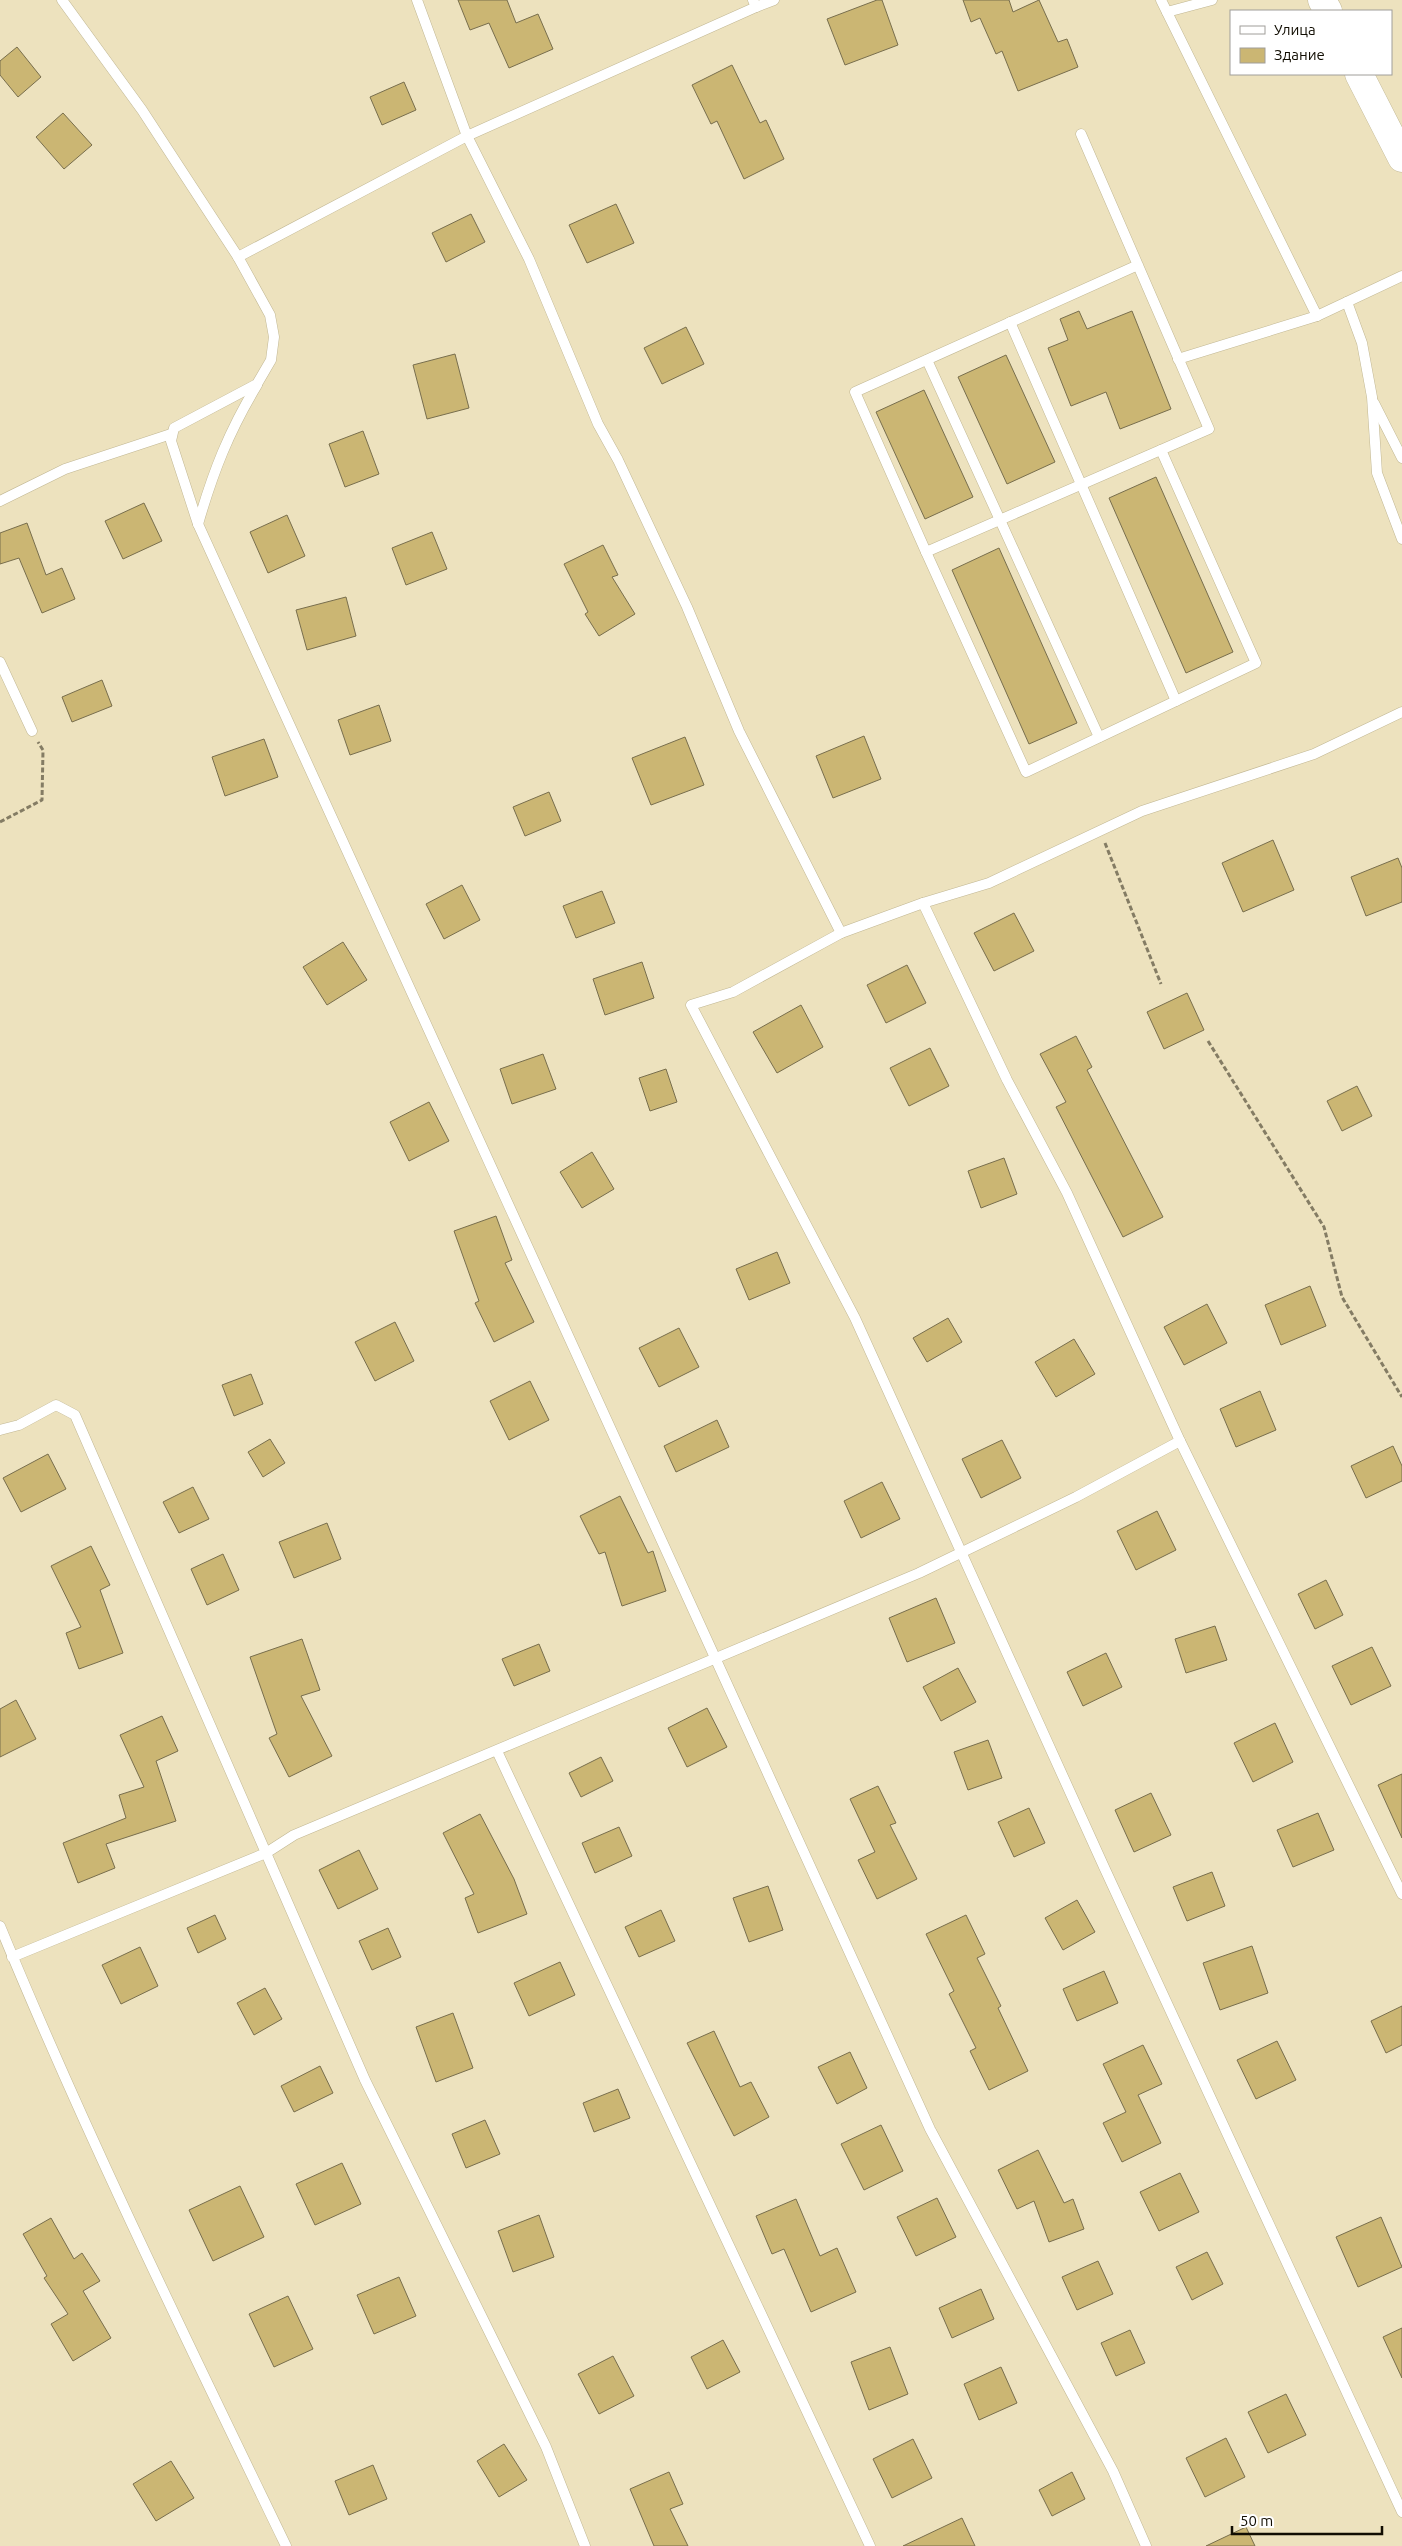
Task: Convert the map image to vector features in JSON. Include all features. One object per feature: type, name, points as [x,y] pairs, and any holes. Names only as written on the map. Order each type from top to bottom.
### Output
[{"type":"main road","points":[[1360,75],[1402,158]]},
{"type":"lane","points":[[62,0],[142,110],[238,257],[270,315],[274,337],[271,360],[225,442],[198,524]]},
{"type":"lane","points":[[417,0],[467,136],[528,259],[598,424],[618,460],[687,607],[739,731],[841,932]]},
{"type":"lane","points":[[238,257],[467,136],[755,3],[774,0]]},
{"type":"lane","points":[[1161,0],[1317,316]]},
{"type":"lane","points":[[1167,12],[1212,0]]},
{"type":"lane","points":[[926,552],[1209,429],[1081,134]]},
{"type":"lane","points":[[1138,265],[855,392],[1026,772],[1256,663],[1160,450]]},
{"type":"lane","points":[[1178,359],[1317,316],[1402,276]]},
{"type":"lane","points":[[1347,302],[1362,343],[1372,397],[1377,473],[1402,539]]},
{"type":"lane","points":[[1010,322],[1176,701]]},
{"type":"lane","points":[[927,360],[1099,737]]},
{"type":"lane","points":[[257,384],[174,428],[171,434],[170,441],[198,524],[930,2129],[1113,2471],[1146,2546]]},
{"type":"lane","points":[[1372,397],[1402,458]]},
{"type":"lane","points":[[0,501],[65,469],[171,434]]},
{"type":"lane","points":[[0,662],[32,731]]},
{"type":"lane","points":[[1402,712],[1314,754],[1142,811],[989,884],[923,903],[841,932],[733,992],[691,1006],[855,1318],[961,1553],[1402,2512]]},
{"type":"lane","points":[[923,903],[1007,1080],[1067,1193],[1180,1441],[1402,1894]]},
{"type":"lane","points":[[0,1430],[19,1425],[56,1405],[75,1415],[365,2080],[546,2448],[585,2546]]},
{"type":"lane","points":[[12,1956],[266,1853],[294,1835],[919,1573],[1076,1497],[1180,1441]]},
{"type":"lane","points":[[497,1750],[870,2546]]},
{"type":"lane","points":[[0,1926],[50,2048],[188,2344],[286,2546]]},
{"type":"path","points":[[0,822],[42,800],[43,750],[32,731]]},
{"type":"path","points":[[1100,831],[1160,984]]},
{"type":"path","points":[[1208,1041],[1324,1227],[1342,1297],[1402,1397]]},
{"type":"building","points":[[458,0],[507,0],[516,23],[538,14],[553,49],[509,68],[489,23],[470,30]]},
{"type":"building","points":[[877,0],[882,0],[898,45],[845,65],[827,19]]},
{"type":"building","points":[[963,0],[1009,0],[1013,12],[1039,0],[1058,42],[1067,39],[1078,67],[1018,91],[1002,51],[996,54],[980,18],[971,22]]},
{"type":"building","points":[[17,47],[41,77],[18,97],[0,75],[0,61]]},
{"type":"building","points":[[732,65],[760,123],[766,120],[784,159],[744,179],[717,121],[711,124],[692,85]]},
{"type":"building","points":[[404,82],[416,110],[382,125],[370,97]]},
{"type":"building","points":[[63,113],[92,145],[64,169],[36,137]]},
{"type":"building","points":[[616,204],[634,243],[587,263],[569,225]]},
{"type":"building","points":[[471,214],[485,242],[446,262],[432,233]]},
{"type":"building","points":[[1079,311],[1087,329],[1132,311],[1171,409],[1120,429],[1106,392],[1071,406],[1048,348],[1068,340],[1060,319]]},
{"type":"building","points":[[686,327],[704,364],[662,384],[644,348]]},
{"type":"building","points":[[455,354],[469,408],[427,419],[413,365]]},
{"type":"building","points":[[1006,355],[1055,462],[1007,484],[958,377]]},
{"type":"building","points":[[924,390],[973,497],[925,519],[876,412]]},
{"type":"building","points":[[363,431],[379,474],[345,487],[329,444]]},
{"type":"building","points":[[1156,477],[1233,652],[1186,673],[1109,498]]},
{"type":"building","points":[[144,503],[162,541],[123,559],[105,521]]},
{"type":"building","points":[[287,515],[305,556],[268,573],[250,532]]},
{"type":"building","points":[[27,523],[46,575],[62,568],[75,599],[42,613],[19,558],[0,564],[0,533]]},
{"type":"building","points":[[432,532],[447,569],[406,585],[392,548]]},
{"type":"building","points":[[603,545],[618,575],[612,577],[635,614],[599,636],[585,614],[588,612],[564,564]]},
{"type":"building","points":[[999,548],[1077,723],[1029,744],[952,570]]},
{"type":"building","points":[[346,597],[356,636],[307,650],[296,610]]},
{"type":"building","points":[[102,680],[112,706],[72,722],[62,697]]},
{"type":"building","points":[[379,705],[391,741],[350,755],[338,720]]},
{"type":"building","points":[[864,736],[881,779],[833,798],[816,756]]},
{"type":"building","points":[[685,737],[704,785],[651,805],[632,758]]},
{"type":"building","points":[[264,739],[278,777],[225,796],[212,757]]},
{"type":"building","points":[[549,792],[561,821],[525,836],[513,807]]},
{"type":"building","points":[[1273,840],[1294,890],[1243,912],[1222,863]]},
{"type":"building","points":[[1398,858],[1402,868],[1402,902],[1366,916],[1351,877]]},
{"type":"building","points":[[462,885],[480,920],[444,939],[426,904]]},
{"type":"building","points":[[602,891],[615,923],[576,938],[563,906]]},
{"type":"building","points":[[1014,913],[1034,951],[994,971],[974,933]]},
{"type":"building","points":[[343,942],[367,980],[327,1005],[303,967]]},
{"type":"building","points":[[642,962],[654,998],[605,1015],[593,979]]},
{"type":"building","points":[[907,965],[926,1003],[886,1023],[867,985]]},
{"type":"building","points":[[1187,993],[1204,1030],[1164,1049],[1147,1012]]},
{"type":"building","points":[[801,1005],[823,1047],[777,1073],[753,1032]]},
{"type":"building","points":[[1076,1036],[1092,1067],[1087,1070],[1163,1217],[1123,1237],[1056,1107],[1066,1102],[1040,1054]]},
{"type":"building","points":[[930,1048],[949,1086],[909,1106],[890,1068]]},
{"type":"building","points":[[543,1054],[556,1089],[512,1104],[500,1069]]},
{"type":"building","points":[[666,1069],[677,1102],[650,1111],[639,1078]]},
{"type":"building","points":[[1357,1086],[1372,1116],[1342,1131],[1327,1101]]},
{"type":"building","points":[[429,1102],[449,1141],[409,1161],[390,1122]]},
{"type":"building","points":[[592,1152],[614,1189],[582,1208],[560,1172]]},
{"type":"building","points":[[1004,1158],[1017,1194],[981,1208],[968,1171]]},
{"type":"building","points":[[496,1216],[512,1260],[505,1263],[534,1322],[494,1342],[475,1303],[479,1301],[454,1231]]},
{"type":"building","points":[[777,1252],[790,1283],[749,1300],[736,1269]]},
{"type":"building","points":[[1310,1286],[1326,1326],[1281,1345],[1265,1305]]},
{"type":"building","points":[[1207,1304],[1227,1343],[1184,1365],[1164,1327]]},
{"type":"building","points":[[948,1318],[962,1342],[927,1362],[913,1338]]},
{"type":"building","points":[[395,1322],[414,1361],[375,1381],[355,1342]]},
{"type":"building","points":[[679,1328],[699,1367],[659,1387],[639,1348]]},
{"type":"building","points":[[1074,1339],[1095,1374],[1056,1397],[1035,1362]]},
{"type":"building","points":[[251,1374],[263,1404],[234,1416],[222,1385]]},
{"type":"building","points":[[530,1381],[549,1420],[509,1440],[490,1401]]},
{"type":"building","points":[[1260,1391],[1276,1430],[1236,1447],[1220,1409]]},
{"type":"building","points":[[717,1420],[729,1447],[676,1472],[664,1446]]},
{"type":"building","points":[[270,1439],[285,1463],[263,1477],[248,1452]]},
{"type":"building","points":[[1002,1440],[1021,1478],[981,1498],[962,1459]]},
{"type":"building","points":[[1393,1446],[1402,1466],[1402,1481],[1366,1498],[1351,1466]]},
{"type":"building","points":[[48,1454],[66,1489],[21,1512],[3,1478]]},
{"type":"building","points":[[882,1482],[900,1519],[861,1538],[844,1501]]},
{"type":"building","points":[[193,1487],[209,1519],[179,1533],[163,1502]]},
{"type":"building","points":[[620,1496],[648,1553],[653,1551],[666,1591],[622,1606],[605,1552],[599,1554],[580,1516]]},
{"type":"building","points":[[1157,1511],[1176,1550],[1136,1570],[1117,1531]]},
{"type":"building","points":[[327,1523],[341,1559],[294,1578],[279,1542]]},
{"type":"building","points":[[91,1546],[110,1585],[100,1590],[123,1653],[79,1669],[66,1633],[81,1627],[51,1566]]},
{"type":"building","points":[[223,1554],[239,1590],[207,1605],[191,1569]]},
{"type":"building","points":[[1326,1580],[1343,1615],[1315,1629],[1298,1594]]},
{"type":"building","points":[[936,1598],[955,1643],[907,1662],[889,1618]]},
{"type":"building","points":[[1215,1626],[1227,1660],[1186,1673],[1175,1639]]},
{"type":"building","points":[[302,1639],[320,1690],[301,1696],[332,1756],[289,1777],[269,1738],[277,1734],[250,1657]]},
{"type":"building","points":[[539,1644],[550,1671],[514,1686],[502,1659]]},
{"type":"building","points":[[1372,1647],[1391,1686],[1351,1705],[1332,1666]]},
{"type":"building","points":[[1106,1653],[1122,1687],[1083,1706],[1067,1672]]},
{"type":"building","points":[[958,1668],[976,1702],[941,1721],[923,1687]]},
{"type":"building","points":[[16,1700],[36,1739],[0,1757],[0,1709]]},
{"type":"building","points":[[707,1708],[727,1747],[687,1767],[668,1728]]},
{"type":"building","points":[[162,1716],[178,1751],[156,1761],[176,1821],[106,1844],[115,1868],[78,1883],[63,1843],[126,1818],[119,1795],[144,1787],[120,1735]]},
{"type":"building","points":[[1275,1723],[1293,1762],[1253,1782],[1234,1743]]},
{"type":"building","points":[[988,1740],[1002,1778],[968,1790],[954,1752]]},
{"type":"building","points":[[601,1757],[613,1781],[581,1797],[569,1773]]},
{"type":"building","points":[[1402,1774],[1402,1838],[1378,1785]]},
{"type":"building","points":[[878,1786],[896,1823],[890,1825],[917,1879],[877,1899],[858,1860],[875,1852],[850,1799]]},
{"type":"building","points":[[1151,1793],[1171,1835],[1134,1852],[1115,1810]]},
{"type":"building","points":[[1029,1808],[1045,1843],[1014,1857],[998,1822]]},
{"type":"building","points":[[1318,1813],[1334,1850],[1293,1867],[1277,1830]]},
{"type":"building","points":[[480,1814],[514,1879],[527,1914],[478,1933],[465,1898],[474,1894],[443,1833]]},
{"type":"building","points":[[619,1827],[632,1856],[595,1873],[582,1843]]},
{"type":"building","points":[[359,1850],[378,1889],[338,1909],[319,1870]]},
{"type":"building","points":[[1212,1872],[1225,1906],[1187,1921],[1173,1887]]},
{"type":"building","points":[[768,1886],[783,1930],[749,1942],[733,1898]]},
{"type":"building","points":[[1077,1900],[1095,1932],[1063,1950],[1045,1918]]},
{"type":"building","points":[[661,1910],[675,1941],[639,1957],[625,1927]]},
{"type":"building","points":[[215,1915],[226,1939],[198,1953],[187,1928]]},
{"type":"building","points":[[966,1915],[985,1954],[977,1958],[1001,2006],[998,2008],[1028,2071],[989,2090],[970,2051],[976,2048],[949,1994],[954,1991],[926,1934]]},
{"type":"building","points":[[388,1928],[401,1957],[372,1970],[359,1941]]},
{"type":"building","points":[[1252,1946],[1268,1993],[1220,2010],[1203,1963]]},
{"type":"building","points":[[140,1947],[158,1986],[121,2004],[102,1965]]},
{"type":"building","points":[[560,1962],[575,1995],[529,2016],[514,1983]]},
{"type":"building","points":[[1104,1971],[1118,2003],[1077,2021],[1063,1989]]},
{"type":"building","points":[[265,1988],[282,2019],[254,2035],[237,2003]]},
{"type":"building","points":[[1402,2006],[1402,2045],[1386,2053],[1371,2021]]},
{"type":"building","points":[[453,2013],[473,2068],[436,2082],[416,2027]]},
{"type":"building","points":[[714,2031],[740,2087],[751,2082],[769,2117],[734,2136],[687,2043]]},
{"type":"building","points":[[1277,2041],[1296,2080],[1256,2099],[1237,2060]]},
{"type":"building","points":[[1143,2045],[1162,2084],[1138,2095],[1161,2143],[1122,2162],[1103,2123],[1126,2112],[1103,2064]]},
{"type":"building","points":[[850,2052],[867,2088],[837,2104],[818,2067]]},
{"type":"building","points":[[320,2066],[333,2093],[294,2112],[281,2086]]},
{"type":"building","points":[[618,2089],[630,2118],[594,2132],[583,2103]]},
{"type":"building","points":[[485,2120],[500,2154],[466,2168],[452,2134]]},
{"type":"building","points":[[881,2125],[903,2171],[864,2190],[841,2144]]},
{"type":"building","points":[[1038,2150],[1064,2203],[1073,2199],[1084,2229],[1049,2242],[1034,2201],[1017,2209],[998,2170]]},
{"type":"building","points":[[342,2163],[361,2204],[315,2225],[296,2184]]},
{"type":"building","points":[[1180,2173],[1199,2212],[1159,2231],[1140,2192]]},
{"type":"building","points":[[240,2186],[264,2237],[213,2261],[189,2210]]},
{"type":"building","points":[[937,2198],[956,2237],[916,2256],[897,2217]]},
{"type":"building","points":[[796,2199],[820,2256],[837,2248],[856,2292],[811,2312],[784,2249],[772,2254],[756,2216]]},
{"type":"building","points":[[539,2215],[554,2257],[513,2272],[498,2231]]},
{"type":"building","points":[[1381,2217],[1402,2267],[1358,2287],[1336,2237]]},
{"type":"building","points":[[51,2218],[74,2259],[82,2253],[100,2281],[83,2291],[111,2338],[73,2361],[51,2324],[68,2314],[44,2278],[47,2276],[23,2234]]},
{"type":"building","points":[[1207,2252],[1223,2284],[1192,2300],[1176,2267]]},
{"type":"building","points":[[1098,2261],[1113,2294],[1077,2310],[1062,2277]]},
{"type":"building","points":[[399,2277],[416,2316],[374,2334],[357,2295]]},
{"type":"building","points":[[981,2289],[994,2319],[952,2338],[939,2308]]},
{"type":"building","points":[[288,2296],[313,2349],[274,2367],[249,2314]]},
{"type":"building","points":[[1402,2328],[1402,2378],[1383,2337]]},
{"type":"building","points":[[1130,2330],[1145,2363],[1116,2376],[1101,2343]]},
{"type":"building","points":[[723,2340],[740,2372],[707,2389],[691,2357]]},
{"type":"building","points":[[890,2347],[908,2394],[869,2410],[851,2362]]},
{"type":"building","points":[[613,2356],[634,2396],[599,2414],[578,2374]]},
{"type":"building","points":[[1001,2367],[1017,2403],[979,2420],[964,2384]]},
{"type":"building","points":[[1286,2394],[1306,2435],[1268,2453],[1248,2412]]},
{"type":"building","points":[[1226,2438],[1245,2477],[1205,2497],[1186,2458]]},
{"type":"building","points":[[913,2439],[932,2478],[892,2498],[873,2459]]},
{"type":"building","points":[[504,2444],[527,2480],[499,2497],[477,2461]]},
{"type":"building","points":[[171,2461],[194,2498],[156,2521],[133,2484]]},
{"type":"building","points":[[373,2465],[387,2499],[349,2515],[335,2481]]},
{"type":"building","points":[[669,2472],[683,2504],[670,2509],[688,2546],[654,2546],[630,2489]]},
{"type":"building","points":[[1072,2472],[1085,2499],[1052,2516],[1039,2490]]},
{"type":"building","points":[[962,2518],[975,2546],[903,2546]]},
{"type":"building","points":[[1246,2527],[1255,2546],[1206,2546]]}]
